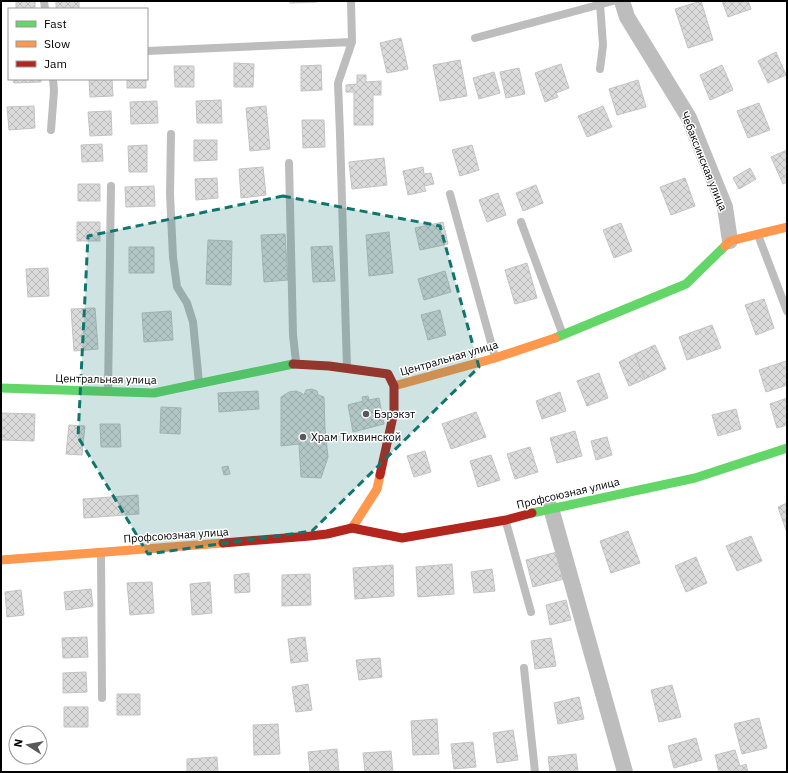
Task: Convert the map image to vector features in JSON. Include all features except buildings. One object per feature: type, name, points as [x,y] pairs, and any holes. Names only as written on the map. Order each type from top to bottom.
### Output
[{"type":"street","name":"Чебаксинская улица","points":[[622,1],[627,17],[689,118],[725,207],[730,241]]},
{"type":"street","points":[[730,241],[787,227]]},
{"type":"street","name":"Центральная улица","points":[[1,388],[154,393],[296,364],[347,368],[388,374],[394,386],[495,358],[563,336],[686,284],[730,241]]},
{"type":"street","points":[[352,528],[377,489],[394,412],[394,386]]},
{"type":"street","name":"Профсоюзная улица","points":[[1,560],[310,536],[327,534],[352,528],[402,538],[506,520],[551,508],[695,478],[787,448]]},
{"type":"street","points":[[551,508],[625,772]]},
{"type":"lane","points":[[347,368],[338,83],[352,42],[351,1]]},
{"type":"lane","points":[[475,38],[613,1]]},
{"type":"lane","points":[[600,4],[603,45],[600,69]]},
{"type":"lane","points":[[148,51],[352,42]]},
{"type":"lane","points":[[51,130],[54,96],[52,80]]},
{"type":"lane","points":[[170,134],[170,194],[173,257],[177,287],[187,303],[192,322],[199,383]]},
{"type":"lane","points":[[289,164],[293,336],[296,364]]},
{"type":"lane","points":[[108,392],[111,186]]},
{"type":"lane","points":[[450,194],[495,358]]},
{"type":"lane","points":[[521,222],[563,336]]},
{"type":"lane","points":[[758,235],[787,311]]},
{"type":"lane","points":[[506,520],[531,612]]},
{"type":"lane","points":[[101,552],[102,698]]},
{"type":"lane","points":[[524,668],[535,772]]},
{"type":"highlighted area","points":[[283,196],[440,226],[479,367],[312,531],[148,554],[78,437],[88,236]]},
{"type":"traffic: fast","points":[[555,338],[686,284],[725,246]]},
{"type":"traffic: fast","points":[[1,388],[154,393],[293,364]]},
{"type":"traffic: fast","points":[[532,513],[695,478],[787,448]]},
{"type":"traffic: slow","points":[[725,246],[730,241],[787,227]]},
{"type":"traffic: slow","points":[[394,386],[495,358],[555,338]]},
{"type":"traffic: slow","points":[[352,528],[377,489],[380,475]]},
{"type":"traffic: slow","points":[[1,560],[223,543]]},
{"type":"traffic: jam","points":[[293,364],[329,366],[388,374],[394,386],[394,412],[380,475]]},
{"type":"traffic: jam","points":[[223,543],[310,536],[327,534],[352,528],[402,538],[506,520],[532,513]]},
{"type":"place","name":"Бэрэкэт","points":[[366,414]]},
{"type":"place","name":"Храм Тихвинской","points":[[303,437]]}]
